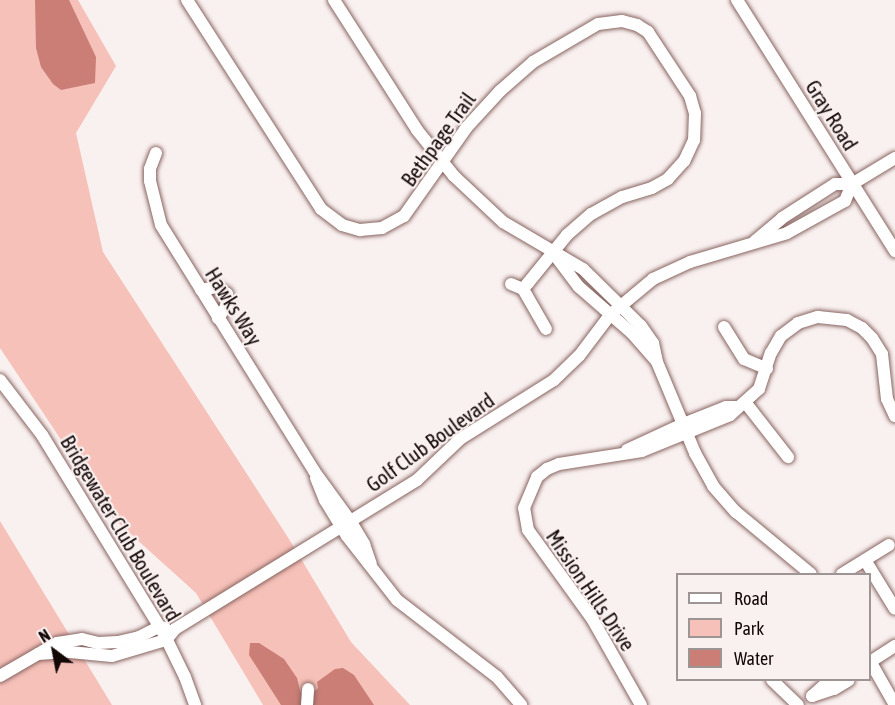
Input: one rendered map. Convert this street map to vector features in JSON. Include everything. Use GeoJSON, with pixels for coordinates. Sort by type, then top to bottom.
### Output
{"type":"FeatureCollection","features":[{"type":"Feature","properties":{"kind":"street","name":"Bethpage Trail"},"geometry":{"type":"LineString","coordinates":[[187,0],[321,208],[335,221],[351,229],[367,230],[397,221],[412,208],[467,127],[518,74],[550,51],[590,28],[606,22],[622,21],[637,25],[648,32],[691,100],[696,131],[690,149],[680,167],[668,179],[603,207],[580,223],[517,287],[546,328]]}},
{"type":"Feature","properties":{"kind":"street"},"geometry":{"type":"LineString","coordinates":[[334,0],[417,130],[477,200],[503,222],[583,269],[648,335],[653,343],[657,362],[706,475],[726,502],[810,573]]}},
{"type":"Feature","properties":{"kind":"street","name":"Gray Road"},"geometry":{"type":"LineString","coordinates":[[736,0],[895,251]]}},
{"type":"Feature","properties":{"kind":"street","name":"Hawks Way"},"geometry":{"type":"LineString","coordinates":[[156,153],[150,169],[156,211],[170,241],[314,471],[325,500],[364,544],[370,564],[389,591],[408,610],[497,677],[521,705]]}},
{"type":"Feature","properties":{"kind":"street"},"geometry":{"type":"LineString","coordinates":[[852,184],[895,158]]}},
{"type":"Feature","properties":{"kind":"street","name":"Golf Club Boulevard"},"geometry":{"type":"LineString","coordinates":[[166,640],[175,629],[417,480],[466,435],[554,380],[579,356],[610,315],[641,287],[666,272],[755,241],[772,239],[787,233],[845,201],[852,184],[835,184],[782,218],[755,241]]}},
{"type":"Feature","properties":{"kind":"street"},"geometry":{"type":"LineString","coordinates":[[552,252],[584,292],[632,333],[657,362]]}},
{"type":"Feature","properties":{"kind":"street"},"geometry":{"type":"LineString","coordinates":[[584,292],[596,280]]}},
{"type":"Feature","properties":{"kind":"street"},"geometry":{"type":"LineString","coordinates":[[201,290],[216,287],[227,294],[226,307],[218,318]]}},
{"type":"Feature","properties":{"kind":"street"},"geometry":{"type":"LineString","coordinates":[[788,457],[741,405],[759,389],[775,345],[792,327],[818,317],[847,320],[868,333],[879,348],[884,361],[888,399],[895,416]]}},
{"type":"Feature","properties":{"kind":"street"},"geometry":{"type":"LineString","coordinates":[[724,327],[744,359],[767,369]]}},
{"type":"Feature","properties":{"kind":"street","name":"Bridgewater Club Boulevard"},"geometry":{"type":"LineString","coordinates":[[0,380],[42,435],[159,627],[185,677],[195,705]]}},
{"type":"Feature","properties":{"kind":"street","name":"Mission Hills Drive"},"geometry":{"type":"LineString","coordinates":[[641,705],[597,627],[530,534],[524,518],[530,489],[537,477],[547,469],[560,464],[622,453],[685,429],[726,408],[741,405]]}},
{"type":"Feature","properties":{"kind":"street"},"geometry":{"type":"LineString","coordinates":[[844,573],[889,545]]}},
{"type":"Feature","properties":{"kind":"street"},"geometry":{"type":"LineString","coordinates":[[865,560],[895,609]]}},
{"type":"Feature","properties":{"kind":"street"},"geometry":{"type":"LineString","coordinates":[[0,676],[38,654],[96,648],[129,640],[159,627],[175,629]]}},
{"type":"Feature","properties":{"kind":"street"},"geometry":{"type":"LineString","coordinates":[[96,648],[112,656],[166,640]]}},
{"type":"Feature","properties":{"kind":"street"},"geometry":{"type":"LineString","coordinates":[[871,660],[895,646]]}},
{"type":"Feature","properties":{"kind":"street"},"geometry":{"type":"LineString","coordinates":[[871,663],[895,705]]}},
{"type":"Feature","properties":{"kind":"street"},"geometry":{"type":"LineString","coordinates":[[773,681],[799,705],[829,681]]}},
{"type":"Feature","properties":{"kind":"street"},"geometry":{"type":"LineString","coordinates":[[812,696],[834,689],[847,681]]}},
{"type":"Feature","properties":{"kind":"street"},"geometry":{"type":"LineString","coordinates":[[307,705],[308,689]]}},
{"type":"Feature","properties":{"kind":"green space"},"geometry":{"type":"Polygon","coordinates":[[[0,0],[78,0],[116,66],[76,133],[103,252],[289,539],[351,642],[410,705],[263,705],[196,593],[113,518],[0,348],[0,0]]]}},
{"type":"Feature","properties":{"kind":"green space"},"geometry":{"type":"Polygon","coordinates":[[[0,521],[112,705],[0,705],[0,521]]]}},
{"type":"Feature","properties":{"kind":"water"},"geometry":{"type":"Polygon","coordinates":[[[35,0],[69,0],[96,57],[95,83],[61,90],[53,84],[41,67],[36,48],[35,0]]]}},
{"type":"Feature","properties":{"kind":"water"},"geometry":{"type":"Polygon","coordinates":[[[250,643],[259,643],[284,659],[297,678],[301,694],[313,693],[318,688],[317,682],[335,669],[343,668],[354,675],[374,705],[281,705],[249,655],[250,643]]]}}]}
